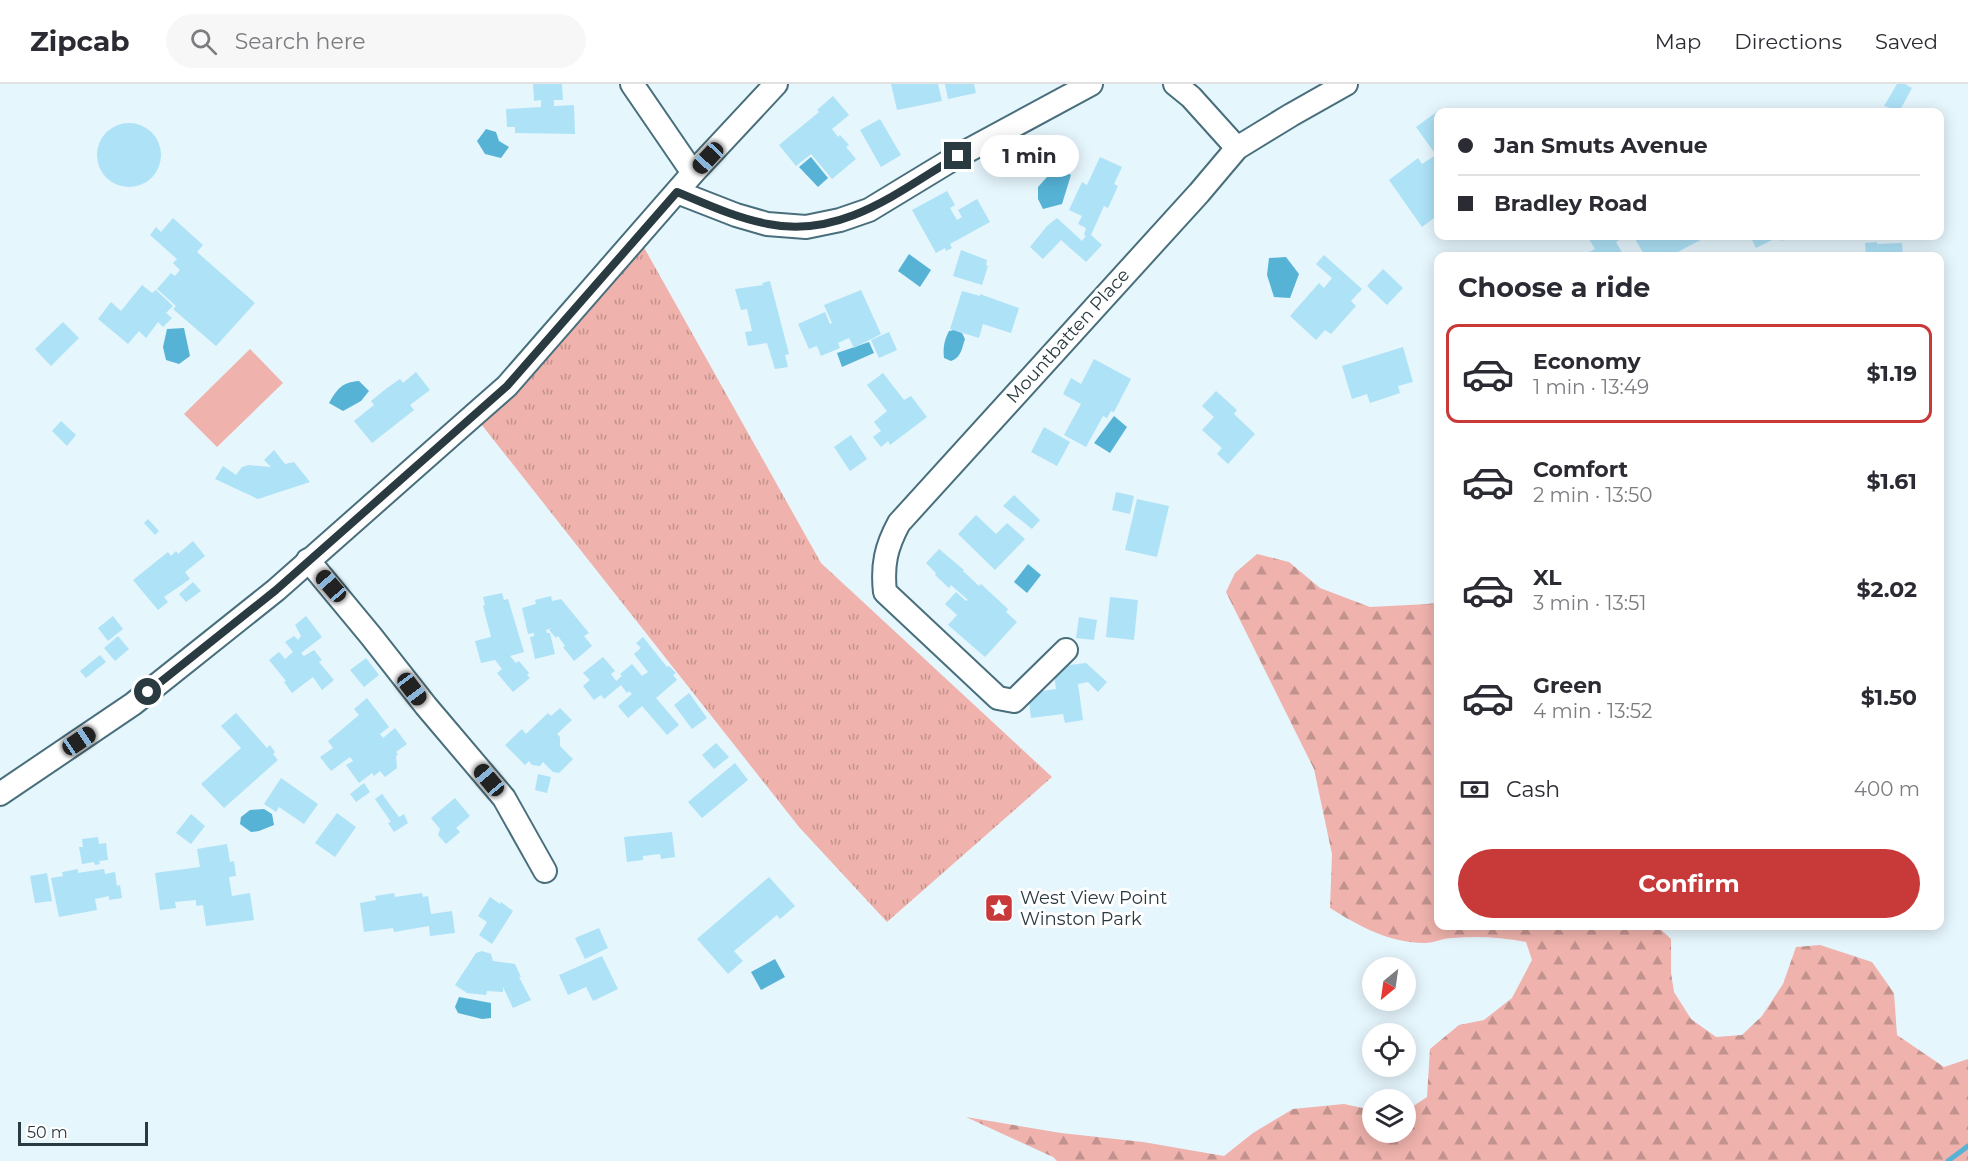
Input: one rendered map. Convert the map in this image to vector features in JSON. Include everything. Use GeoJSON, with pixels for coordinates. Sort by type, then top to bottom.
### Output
{"type":"FeatureCollection","features":[{"type":"Feature","properties":{"kind":"street"},"geometry":{"type":"LineString","coordinates":[[632,84],[693,173]]}},
{"type":"Feature","properties":{"kind":"street"},"geometry":{"type":"LineString","coordinates":[[0,794],[133,704],[276,590],[507,386],[693,173],[776,84]]}},
{"type":"Feature","properties":{"kind":"street"},"geometry":{"type":"LineString","coordinates":[[677,192],[736,215],[767,224],[806,227],[840,220],[869,210],[958,156],[1091,84]]}},
{"type":"Feature","properties":{"kind":"street"},"geometry":{"type":"LineString","coordinates":[[1175,84],[1191,97],[1237,148]]}},
{"type":"Feature","properties":{"kind":"street","name":"Mountbatten Place"},"geometry":{"type":"LineString","coordinates":[[1066,650],[1014,701],[998,698],[885,592],[885,556],[898,523],[1199,193],[1237,148],[1346,84]]}},
{"type":"Feature","properties":{"kind":"street"},"geometry":{"type":"LineString","coordinates":[[308,560],[504,798],[545,871]]}},
{"type":"Feature","properties":{"kind":"green space"},"geometry":{"type":"Polygon","coordinates":[[[637,235],[821,563],[1052,777],[887,922],[799,827],[474,415],[637,235]]]}},
{"type":"Feature","properties":{"kind":"green space"},"geometry":{"type":"Polygon","coordinates":[[[250,349],[283,383],[217,447],[184,414],[250,349]]]}},
{"type":"Feature","properties":{"kind":"green space"},"geometry":{"type":"Polygon","coordinates":[[[1257,554],[1289,562],[1320,588],[1370,607],[1434,603],[1434,930],[1661,930],[1671,939],[1671,973],[1674,992],[1691,1019],[1716,1037],[1742,1035],[1762,1016],[1783,984],[1796,947],[1820,945],[1872,962],[1894,993],[1897,1035],[1944,1067],[1968,1059],[1968,1161],[1057,1161],[1053,1157],[966,1117],[1224,1156],[1253,1133],[1293,1109],[1344,1104],[1362,1108],[1362,1143],[1416,1143],[1416,1104],[1427,1097],[1430,1049],[1459,1025],[1484,1020],[1512,998],[1532,960],[1526,942],[1480,937],[1449,938],[1425,943],[1399,940],[1363,927],[1330,908],[1332,854],[1314,769],[1226,592],[1235,573],[1257,554]]]}},
{"type":"Feature","properties":{"kind":"water"},"geometry":{"type":"Polygon","coordinates":[[[486,129],[496,132],[499,141],[509,147],[501,158],[485,154],[477,141],[486,129]]]}},
{"type":"Feature","properties":{"kind":"water"},"geometry":{"type":"Polygon","coordinates":[[[811,157],[828,178],[818,187],[799,167],[811,157]]]}},
{"type":"Feature","properties":{"kind":"water"},"geometry":{"type":"Polygon","coordinates":[[[1055,168],[1071,175],[1062,204],[1043,209],[1038,199],[1038,187],[1055,168]]]}},
{"type":"Feature","properties":{"kind":"water"},"geometry":{"type":"Polygon","coordinates":[[[909,254],[931,270],[920,287],[898,271],[909,254]]]}},
{"type":"Feature","properties":{"kind":"water"},"geometry":{"type":"Polygon","coordinates":[[[1286,257],[1299,274],[1290,298],[1274,297],[1267,275],[1269,258],[1286,257]]]}},
{"type":"Feature","properties":{"kind":"water"},"geometry":{"type":"Polygon","coordinates":[[[184,328],[190,356],[179,364],[166,360],[163,347],[167,329],[184,328]]]}},
{"type":"Feature","properties":{"kind":"water"},"geometry":{"type":"Polygon","coordinates":[[[949,331],[962,333],[965,339],[959,355],[951,361],[944,358],[944,347],[949,331]]]}},
{"type":"Feature","properties":{"kind":"water"},"geometry":{"type":"Polygon","coordinates":[[[869,342],[874,353],[842,367],[837,353],[869,342]]]}},
{"type":"Feature","properties":{"kind":"water"},"geometry":{"type":"Polygon","coordinates":[[[359,381],[369,391],[361,401],[343,411],[329,403],[341,387],[359,381]]]}},
{"type":"Feature","properties":{"kind":"water"},"geometry":{"type":"Polygon","coordinates":[[[1114,416],[1127,427],[1110,453],[1094,443],[1114,416]]]}},
{"type":"Feature","properties":{"kind":"water"},"geometry":{"type":"Polygon","coordinates":[[[1028,564],[1041,575],[1027,593],[1014,582],[1028,564]]]}},
{"type":"Feature","properties":{"kind":"water"},"geometry":{"type":"Polygon","coordinates":[[[264,809],[272,814],[274,825],[251,832],[240,824],[241,817],[250,810],[264,809]]]}},
{"type":"Feature","properties":{"kind":"water"},"geometry":{"type":"Polygon","coordinates":[[[775,959],[785,977],[761,990],[751,972],[775,959]]]}},
{"type":"Feature","properties":{"kind":"water"},"geometry":{"type":"Polygon","coordinates":[[[459,997],[491,1003],[491,1018],[482,1019],[458,1013],[455,1007],[459,997]]]}},
{"type":"Feature","properties":{"kind":"building"},"geometry":{"type":"Polygon","coordinates":[[[533,84],[562,84],[563,100],[554,100],[554,106],[574,105],[575,134],[515,133],[515,127],[507,127],[506,109],[541,107],[541,100],[534,101],[533,84]]]}},
{"type":"Feature","properties":{"kind":"building"},"geometry":{"type":"Polygon","coordinates":[[[891,84],[938,84],[942,101],[897,110],[891,84]]]}},
{"type":"Feature","properties":{"kind":"building"},"geometry":{"type":"Polygon","coordinates":[[[945,84],[974,84],[976,93],[948,99],[945,84]]]}},
{"type":"Feature","properties":{"kind":"building"},"geometry":{"type":"Polygon","coordinates":[[[1897,84],[1905,84],[1912,88],[1901,108],[1884,106],[1897,84]]]}},
{"type":"Feature","properties":{"kind":"building"},"geometry":{"type":"Polygon","coordinates":[[[833,96],[849,115],[832,129],[849,145],[846,147],[856,159],[832,179],[811,154],[796,166],[779,145],[819,112],[817,110],[833,96]]]}},
{"type":"Feature","properties":{"kind":"building"},"geometry":{"type":"Polygon","coordinates":[[[1434,114],[1434,152],[1416,127],[1434,114]]]}},
{"type":"Feature","properties":{"kind":"building"},"geometry":{"type":"Polygon","coordinates":[[[880,119],[901,155],[881,167],[860,130],[880,119]]]}},
{"type":"Feature","properties":{"kind":"building"},"geometry":{"type":"Polygon","coordinates":[[[129,123],[147,129],[155,137],[161,155],[155,173],[147,181],[129,187],[111,181],[103,173],[97,155],[103,137],[111,129],[129,123]]]}},
{"type":"Feature","properties":{"kind":"building"},"geometry":{"type":"Polygon","coordinates":[[[1434,156],[1434,218],[1422,227],[1389,180],[1418,158],[1422,164],[1434,156]]]}},
{"type":"Feature","properties":{"kind":"building"},"geometry":{"type":"Polygon","coordinates":[[[1100,157],[1122,167],[1114,184],[1118,186],[1108,208],[1104,206],[1091,235],[1102,245],[1086,262],[1061,240],[1043,259],[1030,247],[1047,226],[1057,218],[1082,241],[1086,236],[1084,235],[1086,228],[1078,224],[1082,216],[1069,210],[1082,182],[1087,185],[1100,157]]]}},
{"type":"Feature","properties":{"kind":"building"},"geometry":{"type":"Polygon","coordinates":[[[947,191],[955,205],[950,208],[957,220],[962,217],[958,210],[977,199],[990,222],[950,244],[952,248],[946,251],[945,248],[936,253],[912,210],[947,191]]]}},
{"type":"Feature","properties":{"kind":"building"},"geometry":{"type":"Polygon","coordinates":[[[173,218],[203,245],[197,252],[255,303],[216,346],[173,309],[176,306],[157,289],[171,273],[175,276],[180,270],[173,263],[177,259],[150,235],[156,227],[161,232],[173,218]]]}},
{"type":"Feature","properties":{"kind":"building"},"geometry":{"type":"Polygon","coordinates":[[[1589,240],[1620,240],[1616,242],[1622,252],[1589,252],[1595,249],[1589,240]]]}},
{"type":"Feature","properties":{"kind":"building"},"geometry":{"type":"Polygon","coordinates":[[[1636,240],[1700,240],[1678,252],[1643,252],[1636,240]]]}},
{"type":"Feature","properties":{"kind":"building"},"geometry":{"type":"Polygon","coordinates":[[[1752,240],[1772,240],[1756,248],[1752,240]]]}},
{"type":"Feature","properties":{"kind":"building"},"geometry":{"type":"Polygon","coordinates":[[[1865,243],[1902,243],[1903,252],[1866,252],[1865,243]]]}},
{"type":"Feature","properties":{"kind":"building"},"geometry":{"type":"Polygon","coordinates":[[[961,250],[987,260],[986,265],[988,266],[982,285],[953,276],[961,250]]]}},
{"type":"Feature","properties":{"kind":"building"},"geometry":{"type":"Polygon","coordinates":[[[1324,255],[1362,289],[1351,301],[1356,306],[1331,334],[1325,330],[1316,340],[1290,316],[1319,283],[1324,288],[1332,278],[1316,264],[1324,255]]]}},
{"type":"Feature","properties":{"kind":"building"},"geometry":{"type":"Polygon","coordinates":[[[1383,269],[1403,288],[1387,305],[1367,286],[1383,269]]]}},
{"type":"Feature","properties":{"kind":"building"},"geometry":{"type":"Polygon","coordinates":[[[770,281],[789,354],[785,355],[788,367],[775,369],[767,343],[748,346],[745,332],[752,331],[747,309],[741,310],[735,289],[763,285],[762,283],[770,281]]]}},
{"type":"Feature","properties":{"kind":"building"},"geometry":{"type":"Polygon","coordinates":[[[142,285],[152,293],[156,290],[173,306],[166,313],[172,318],[163,327],[158,322],[146,338],[139,331],[128,344],[98,319],[111,302],[121,311],[142,285]]]}},
{"type":"Feature","properties":{"kind":"building"},"geometry":{"type":"Polygon","coordinates":[[[861,290],[881,334],[854,348],[849,338],[838,343],[840,348],[821,356],[817,346],[809,349],[798,324],[825,312],[830,324],[832,323],[824,305],[861,290]]]}},
{"type":"Feature","properties":{"kind":"building"},"geometry":{"type":"Polygon","coordinates":[[[962,291],[980,296],[980,294],[1019,308],[1011,333],[983,324],[979,338],[950,329],[962,291]]]}},
{"type":"Feature","properties":{"kind":"building"},"geometry":{"type":"Polygon","coordinates":[[[63,322],[79,338],[51,366],[35,349],[63,322]]]}},
{"type":"Feature","properties":{"kind":"building"},"geometry":{"type":"Polygon","coordinates":[[[889,332],[897,350],[879,358],[871,340],[889,332]]]}},
{"type":"Feature","properties":{"kind":"building"},"geometry":{"type":"Polygon","coordinates":[[[1403,347],[1413,382],[1398,386],[1400,393],[1370,403],[1367,394],[1352,399],[1342,366],[1403,347]]]}},
{"type":"Feature","properties":{"kind":"building"},"geometry":{"type":"Polygon","coordinates":[[[1094,359],[1131,379],[1114,412],[1111,411],[1107,418],[1103,416],[1086,447],[1064,435],[1081,404],[1063,394],[1071,378],[1081,384],[1094,359]]]}},
{"type":"Feature","properties":{"kind":"building"},"geometry":{"type":"Polygon","coordinates":[[[416,372],[430,390],[410,405],[414,410],[372,443],[354,421],[374,405],[371,401],[387,388],[400,379],[403,383],[416,372]]]}},
{"type":"Feature","properties":{"kind":"building"},"geometry":{"type":"Polygon","coordinates":[[[883,373],[904,400],[911,396],[927,417],[890,445],[888,441],[881,447],[873,437],[881,431],[874,422],[887,411],[867,385],[883,373]]]}},
{"type":"Feature","properties":{"kind":"building"},"geometry":{"type":"Polygon","coordinates":[[[1216,391],[1237,410],[1234,414],[1255,434],[1228,464],[1217,454],[1222,448],[1202,430],[1214,417],[1202,406],[1216,391]]]}},
{"type":"Feature","properties":{"kind":"building"},"geometry":{"type":"Polygon","coordinates":[[[61,421],[76,435],[67,446],[52,431],[61,421]]]}},
{"type":"Feature","properties":{"kind":"building"},"geometry":{"type":"Polygon","coordinates":[[[1044,427],[1070,442],[1057,466],[1031,452],[1044,427]]]}},
{"type":"Feature","properties":{"kind":"building"},"geometry":{"type":"Polygon","coordinates":[[[851,435],[867,459],[850,471],[834,447],[851,435]]]}},
{"type":"Feature","properties":{"kind":"building"},"geometry":{"type":"Polygon","coordinates":[[[274,450],[285,464],[294,462],[310,482],[258,499],[215,479],[223,466],[236,475],[242,467],[249,465],[271,467],[264,460],[274,450]]]}},
{"type":"Feature","properties":{"kind":"building"},"geometry":{"type":"Polygon","coordinates":[[[1116,492],[1134,496],[1130,514],[1112,510],[1116,492]]]}},
{"type":"Feature","properties":{"kind":"building"},"geometry":{"type":"Polygon","coordinates":[[[1014,495],[1040,520],[1032,529],[1003,506],[1014,495]]]}},
{"type":"Feature","properties":{"kind":"building"},"geometry":{"type":"Polygon","coordinates":[[[1137,499],[1169,506],[1157,557],[1125,550],[1137,499]]]}},
{"type":"Feature","properties":{"kind":"building"},"geometry":{"type":"Polygon","coordinates":[[[976,515],[996,534],[1007,523],[1025,539],[995,570],[958,534],[976,515]]]}},
{"type":"Feature","properties":{"kind":"building"},"geometry":{"type":"Polygon","coordinates":[[[148,519],[159,531],[155,535],[144,523],[148,519]]]}},
{"type":"Feature","properties":{"kind":"building"},"geometry":{"type":"Polygon","coordinates":[[[193,541],[205,556],[185,572],[190,579],[164,597],[168,602],[158,610],[133,580],[168,552],[171,556],[176,551],[178,554],[193,541]]]}},
{"type":"Feature","properties":{"kind":"building"},"geometry":{"type":"Polygon","coordinates":[[[939,549],[1008,609],[1006,612],[1017,622],[985,657],[948,625],[957,615],[945,604],[956,592],[966,601],[968,600],[951,585],[949,588],[926,563],[939,549]]]}},
{"type":"Feature","properties":{"kind":"building"},"geometry":{"type":"Polygon","coordinates":[[[193,582],[201,591],[186,602],[179,594],[193,582]]]}},
{"type":"Feature","properties":{"kind":"building"},"geometry":{"type":"Polygon","coordinates":[[[502,593],[504,600],[508,599],[524,652],[510,656],[516,663],[519,661],[529,673],[527,675],[530,678],[513,692],[497,673],[502,669],[495,660],[481,663],[475,641],[491,637],[483,597],[502,593]]]}},
{"type":"Feature","properties":{"kind":"building"},"geometry":{"type":"Polygon","coordinates":[[[551,596],[552,601],[561,599],[589,633],[584,636],[592,646],[574,661],[558,636],[556,638],[549,630],[552,628],[546,630],[550,633],[555,654],[535,659],[530,637],[534,636],[534,633],[528,634],[522,608],[536,604],[535,600],[551,596]]]}},
{"type":"Feature","properties":{"kind":"building"},"geometry":{"type":"Polygon","coordinates":[[[1110,597],[1138,600],[1134,640],[1106,637],[1110,597]]]}},
{"type":"Feature","properties":{"kind":"building"},"geometry":{"type":"Polygon","coordinates":[[[113,616],[123,629],[108,641],[98,628],[113,616]]]}},
{"type":"Feature","properties":{"kind":"building"},"geometry":{"type":"Polygon","coordinates":[[[306,616],[322,637],[301,653],[304,656],[314,650],[322,660],[319,662],[334,680],[322,690],[313,677],[292,693],[284,682],[286,681],[269,660],[279,652],[285,659],[293,652],[285,642],[294,636],[298,640],[301,636],[295,625],[306,616]]]}},
{"type":"Feature","properties":{"kind":"building"},"geometry":{"type":"Polygon","coordinates":[[[1079,617],[1097,620],[1094,640],[1076,638],[1079,617]]]}},
{"type":"Feature","properties":{"kind":"building"},"geometry":{"type":"Polygon","coordinates":[[[118,636],[129,649],[115,661],[104,648],[118,636]]]}},
{"type":"Feature","properties":{"kind":"building"},"geometry":{"type":"Polygon","coordinates":[[[643,637],[667,667],[669,666],[676,673],[673,675],[677,680],[656,698],[679,725],[667,735],[642,706],[628,718],[618,706],[632,694],[629,691],[627,693],[621,685],[604,699],[601,695],[594,700],[583,686],[590,680],[583,673],[603,657],[615,671],[611,674],[616,681],[622,676],[620,674],[632,664],[642,676],[648,672],[634,654],[641,648],[636,643],[643,637]]]}},
{"type":"Feature","properties":{"kind":"building"},"geometry":{"type":"Polygon","coordinates":[[[100,655],[106,662],[86,678],[80,671],[100,655]]]}},
{"type":"Feature","properties":{"kind":"building"},"geometry":{"type":"Polygon","coordinates":[[[366,658],[379,675],[364,687],[350,670],[366,658]]]}},
{"type":"Feature","properties":{"kind":"building"},"geometry":{"type":"Polygon","coordinates":[[[1086,663],[1107,682],[1098,692],[1088,682],[1078,684],[1083,720],[1065,723],[1063,714],[1031,718],[1028,693],[1056,689],[1053,667],[1086,663]]]}},
{"type":"Feature","properties":{"kind":"building"},"geometry":{"type":"Polygon","coordinates":[[[689,693],[707,718],[692,729],[674,705],[689,693]]]}},
{"type":"Feature","properties":{"kind":"building"},"geometry":{"type":"Polygon","coordinates":[[[367,698],[389,727],[380,734],[383,738],[395,728],[407,744],[396,752],[398,754],[396,756],[397,768],[385,777],[380,771],[374,776],[372,773],[359,783],[346,765],[353,761],[350,757],[331,771],[320,757],[333,748],[328,741],[359,715],[354,709],[367,698]]]}},
{"type":"Feature","properties":{"kind":"building"},"geometry":{"type":"Polygon","coordinates":[[[560,708],[572,720],[557,734],[560,737],[560,746],[573,759],[559,773],[553,772],[543,762],[540,766],[532,765],[529,761],[525,765],[505,745],[522,729],[526,734],[548,713],[551,716],[560,708]]]}},
{"type":"Feature","properties":{"kind":"building"},"geometry":{"type":"Polygon","coordinates":[[[236,713],[267,748],[270,745],[278,760],[224,808],[201,784],[241,748],[221,726],[236,713]]]}},
{"type":"Feature","properties":{"kind":"building"},"geometry":{"type":"Polygon","coordinates":[[[716,743],[729,757],[714,769],[702,755],[716,743]]]}},
{"type":"Feature","properties":{"kind":"building"},"geometry":{"type":"Polygon","coordinates":[[[735,763],[748,780],[702,818],[688,802],[735,763]]]}},
{"type":"Feature","properties":{"kind":"building"},"geometry":{"type":"Polygon","coordinates":[[[538,774],[551,777],[547,793],[535,790],[538,774]]]}},
{"type":"Feature","properties":{"kind":"building"},"geometry":{"type":"Polygon","coordinates":[[[281,778],[318,804],[304,824],[279,807],[276,812],[264,804],[281,778]]]}},
{"type":"Feature","properties":{"kind":"building"},"geometry":{"type":"Polygon","coordinates":[[[364,783],[370,792],[356,802],[350,794],[364,783]]]}},
{"type":"Feature","properties":{"kind":"building"},"geometry":{"type":"Polygon","coordinates":[[[382,794],[399,817],[404,814],[408,823],[394,832],[388,823],[391,822],[375,799],[382,794]]]}},
{"type":"Feature","properties":{"kind":"building"},"geometry":{"type":"Polygon","coordinates":[[[455,798],[470,816],[456,828],[460,832],[446,844],[438,835],[440,829],[431,818],[455,798]]]}},
{"type":"Feature","properties":{"kind":"building"},"geometry":{"type":"Polygon","coordinates":[[[337,813],[356,827],[335,857],[315,843],[337,813]]]}},
{"type":"Feature","properties":{"kind":"building"},"geometry":{"type":"Polygon","coordinates":[[[191,814],[205,826],[191,844],[176,833],[191,814]]]}},
{"type":"Feature","properties":{"kind":"building"},"geometry":{"type":"Polygon","coordinates":[[[672,832],[675,857],[661,859],[660,854],[643,856],[643,860],[627,862],[624,837],[672,832]]]}},
{"type":"Feature","properties":{"kind":"building"},"geometry":{"type":"Polygon","coordinates":[[[98,837],[99,844],[106,843],[108,860],[99,861],[100,864],[95,865],[94,862],[82,864],[79,847],[83,847],[82,839],[98,837]]]}},
{"type":"Feature","properties":{"kind":"building"},"geometry":{"type":"Polygon","coordinates":[[[227,844],[230,862],[234,861],[236,876],[229,877],[232,896],[250,893],[254,920],[206,926],[203,905],[196,906],[196,900],[175,902],[176,908],[160,910],[155,873],[200,867],[197,849],[227,844]]]}},
{"type":"Feature","properties":{"kind":"building"},"geometry":{"type":"Polygon","coordinates":[[[78,869],[78,873],[104,869],[105,874],[115,872],[122,898],[109,900],[109,896],[95,899],[97,910],[59,917],[51,878],[63,876],[62,872],[78,869]]]}},
{"type":"Feature","properties":{"kind":"building"},"geometry":{"type":"Polygon","coordinates":[[[47,873],[52,901],[35,903],[30,876],[47,873]]]}},
{"type":"Feature","properties":{"kind":"building"},"geometry":{"type":"Polygon","coordinates":[[[769,877],[795,906],[780,919],[777,915],[734,951],[743,961],[728,974],[697,939],[769,877]]]}},
{"type":"Feature","properties":{"kind":"building"},"geometry":{"type":"Polygon","coordinates":[[[394,893],[395,897],[422,893],[423,897],[428,896],[431,914],[452,911],[455,933],[430,936],[429,926],[394,932],[393,928],[364,932],[360,903],[376,900],[375,896],[394,893]]]}},
{"type":"Feature","properties":{"kind":"building"},"geometry":{"type":"Polygon","coordinates":[[[490,897],[513,911],[492,944],[479,935],[487,922],[478,916],[490,897]]]}},
{"type":"Feature","properties":{"kind":"building"},"geometry":{"type":"Polygon","coordinates":[[[599,928],[608,948],[585,959],[575,938],[599,928]]]}},
{"type":"Feature","properties":{"kind":"building"},"geometry":{"type":"Polygon","coordinates":[[[482,951],[491,954],[493,961],[515,964],[531,1000],[513,1008],[503,987],[503,992],[487,991],[486,995],[467,993],[455,985],[476,953],[482,951]]]}},
{"type":"Feature","properties":{"kind":"building"},"geometry":{"type":"Polygon","coordinates":[[[602,956],[618,989],[593,1001],[586,987],[568,995],[559,975],[602,956]]]}},
{"type":"Feature","properties":{"kind":"waterway"},"geometry":{"type":"LineString","coordinates":[[1948,1161],[1968,1146]]}},
{"type":"Feature","properties":{"kind":"place","name":"West View Point Winston Park"},"geometry":{"type":"Point","coordinates":[999,908]}},
{"type":"Feature","properties":{"kind":"route"},"geometry":{"type":"LineString","coordinates":[[148,692],[276,590],[507,386],[677,192],[736,215],[767,224],[806,227],[840,220],[869,210],[958,156]]}}]}
